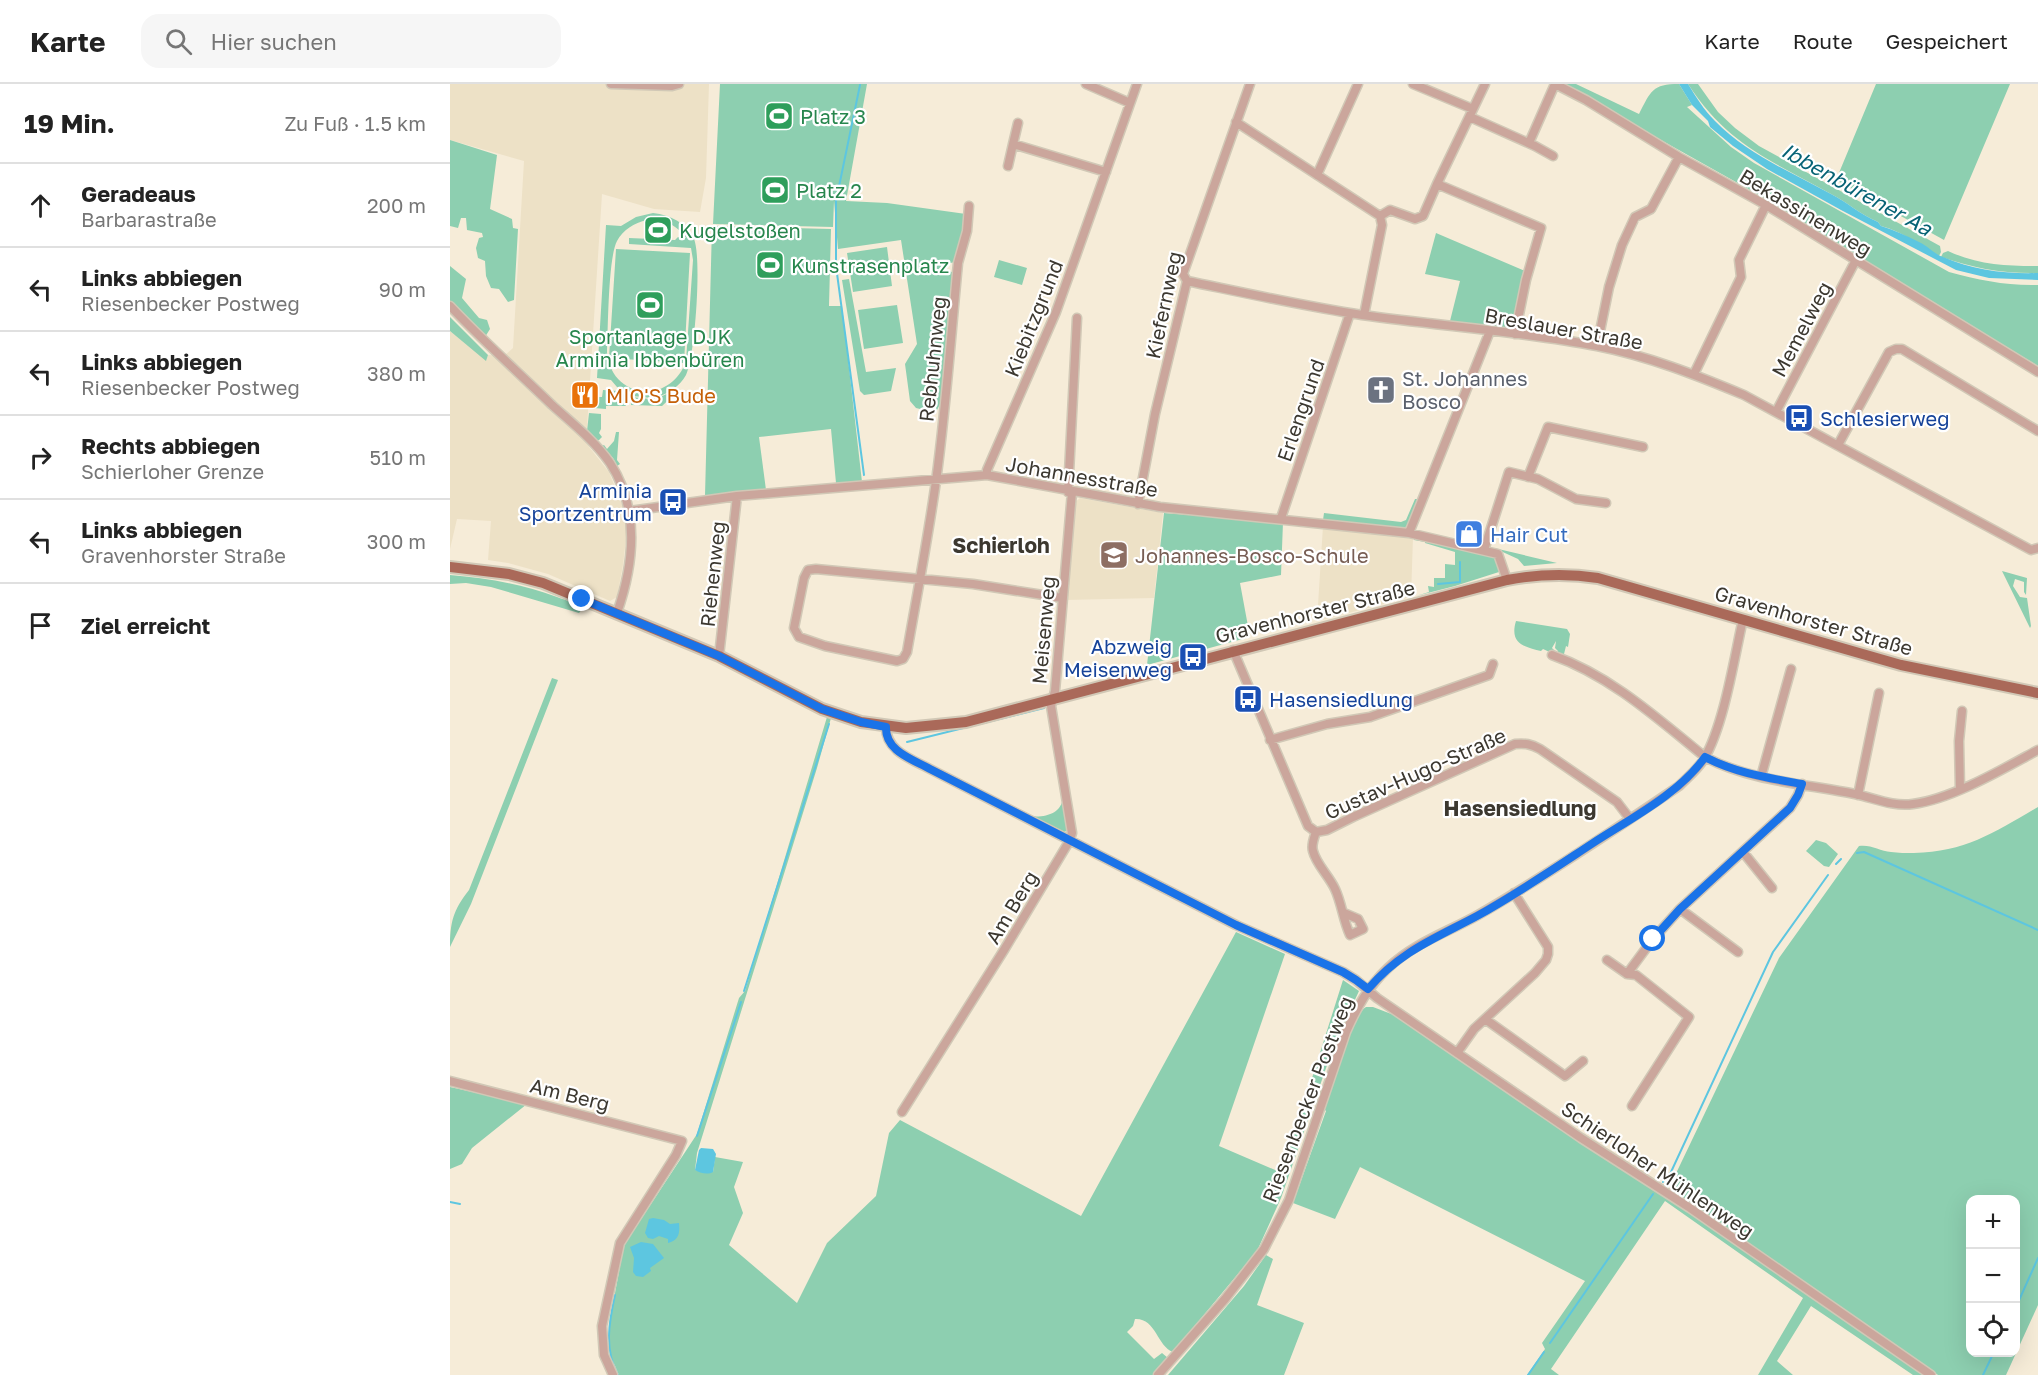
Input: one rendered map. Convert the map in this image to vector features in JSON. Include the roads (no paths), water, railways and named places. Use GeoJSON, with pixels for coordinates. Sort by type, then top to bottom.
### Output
{"type":"FeatureCollection","features":[{"type":"Feature","properties":{"kind":"main road","name":"Gravenhorster Straße"},"geometry":{"type":"LineString","coordinates":[[450,567],[509,574],[543,583],[719,656],[822,709],[861,722],[886,727],[919,728],[948,725],[1507,580],[1546,574],[1574,574],[1598,578],[1901,665],[2038,693]]}},
{"type":"Feature","properties":{"kind":"street"},"geometry":{"type":"LineString","coordinates":[[611,84],[672,86],[680,84]]}},
{"type":"Feature","properties":{"kind":"street"},"geometry":{"type":"LineString","coordinates":[[1086,84],[1130,103]]}},
{"type":"Feature","properties":{"kind":"street","name":"Kiebitzgrund"},"geometry":{"type":"LineString","coordinates":[[987,475],[987,470],[1056,312],[1137,84]]}},
{"type":"Feature","properties":{"kind":"street","name":"Kiefernweg"},"geometry":{"type":"LineString","coordinates":[[1138,504],[1155,414],[1187,281],[1183,274],[1250,84]]}},
{"type":"Feature","properties":{"kind":"street"},"geometry":{"type":"LineString","coordinates":[[1317,175],[1358,84]]}},
{"type":"Feature","properties":{"kind":"street"},"geometry":{"type":"LineString","coordinates":[[1413,84],[1552,156]]}},
{"type":"Feature","properties":{"kind":"street"},"geometry":{"type":"LineString","coordinates":[[1380,216],[1390,210],[1415,219],[1423,216],[1485,84]]}},
{"type":"Feature","properties":{"kind":"street"},"geometry":{"type":"LineString","coordinates":[[1529,143],[1555,84]]}},
{"type":"Feature","properties":{"kind":"street","name":"Bekassinenweg"},"geometry":{"type":"LineString","coordinates":[[1555,84],[1586,100],[1679,158],[1766,206],[2038,372]]}},
{"type":"Feature","properties":{"kind":"street"},"geometry":{"type":"LineString","coordinates":[[1008,166],[1018,123]]}},
{"type":"Feature","properties":{"kind":"street"},"geometry":{"type":"LineString","coordinates":[[1236,123],[1380,216],[1382,225],[1364,315]]}},
{"type":"Feature","properties":{"kind":"street"},"geometry":{"type":"LineString","coordinates":[[1013,144],[1106,172]]}},
{"type":"Feature","properties":{"kind":"street"},"geometry":{"type":"LineString","coordinates":[[1597,346],[1609,287],[1622,245],[1635,217],[1651,209],[1679,158]]}},
{"type":"Feature","properties":{"kind":"street"},"geometry":{"type":"LineString","coordinates":[[1437,184],[1541,228],[1526,280],[1515,334]]}},
{"type":"Feature","properties":{"kind":"street","name":"Rebhuhnweg"},"geometry":{"type":"LineString","coordinates":[[920,580],[808,570],[794,628],[795,634],[825,646],[897,661],[903,659],[907,654],[920,580],[936,480],[958,263],[967,231],[969,206]]}},
{"type":"Feature","properties":{"kind":"street"},"geometry":{"type":"LineString","coordinates":[[1694,374],[1741,276],[1739,260],[1766,206]]}},
{"type":"Feature","properties":{"kind":"street","name":"Memelweg"},"geometry":{"type":"LineString","coordinates":[[1776,412],[1856,260]]}},
{"type":"Feature","properties":{"kind":"street","name":"Breslauer Straße"},"geometry":{"type":"LineString","coordinates":[[1187,281],[1350,313],[1597,346],[1646,358],[1694,374],[1744,395],[2031,550],[2038,548]]}},
{"type":"Feature","properties":{"kind":"street"},"geometry":{"type":"LineString","coordinates":[[450,306],[610,463],[630,511],[632,531],[630,561],[617,613]]}},
{"type":"Feature","properties":{"kind":"street","name":"Erlengrund"},"geometry":{"type":"LineString","coordinates":[[1281,518],[1350,313]]}},
{"type":"Feature","properties":{"kind":"street","name":"Meisenweg"},"geometry":{"type":"LineString","coordinates":[[1053,699],[1070,492],[1077,318]]}},
{"type":"Feature","properties":{"kind":"street"},"geometry":{"type":"LineString","coordinates":[[1409,533],[1490,331]]}},
{"type":"Feature","properties":{"kind":"street"},"geometry":{"type":"LineString","coordinates":[[1838,445],[1889,352],[1896,349],[1902,350],[2038,431]]}},
{"type":"Feature","properties":{"kind":"street"},"geometry":{"type":"LineString","coordinates":[[1528,477],[1548,427],[1643,447]]}},
{"type":"Feature","properties":{"kind":"street"},"geometry":{"type":"LineString","coordinates":[[1507,580],[1500,556],[1484,550],[1509,472],[1538,479],[1576,499],[1606,503]]}},
{"type":"Feature","properties":{"kind":"street","name":"Johannesstraße"},"geometry":{"type":"LineString","coordinates":[[630,511],[737,496],[987,475],[1138,504],[1409,533],[1484,550]]}},
{"type":"Feature","properties":{"kind":"street","name":"Riehenweg"},"geometry":{"type":"LineString","coordinates":[[719,656],[737,496]]}},
{"type":"Feature","properties":{"kind":"street"},"geometry":{"type":"LineString","coordinates":[[920,580],[973,584],[1062,598]]}},
{"type":"Feature","properties":{"kind":"street","name":"Riesenbecker Postweg"},"geometry":{"type":"LineString","coordinates":[[1158,1375],[1226,1299],[1264,1249],[1289,1200],[1346,1032],[1368,989],[1390,966],[1412,950],[1514,893],[1679,786],[1705,757],[1720,718],[1743,619]]}},
{"type":"Feature","properties":{"kind":"street","name":"Gustav-Hugo-Straße"},"geometry":{"type":"LineString","coordinates":[[1233,650],[1308,826],[1316,832],[1326,830],[1515,744],[1532,744],[1540,749],[1617,802],[1630,819]]}},
{"type":"Feature","properties":{"kind":"street"},"geometry":{"type":"LineString","coordinates":[[1552,655],[1588,670],[1612,684],[1705,757],[1715,762],[1761,777],[1858,795],[1895,805],[1926,802],[1960,789],[2038,750]]}},
{"type":"Feature","properties":{"kind":"street"},"geometry":{"type":"LineString","coordinates":[[1270,740],[1326,724],[1370,717],[1489,675],[1493,664]]}},
{"type":"Feature","properties":{"kind":"street"},"geometry":{"type":"LineString","coordinates":[[1761,777],[1791,669]]}},
{"type":"Feature","properties":{"kind":"street"},"geometry":{"type":"LineString","coordinates":[[1858,795],[1879,693]]}},
{"type":"Feature","properties":{"kind":"street"},"geometry":{"type":"LineString","coordinates":[[1053,699],[1051,706],[1072,833],[1070,840]]}},
{"type":"Feature","properties":{"kind":"street"},"geometry":{"type":"LineString","coordinates":[[1960,789],[1959,741],[1962,711]]}},
{"type":"Feature","properties":{"kind":"street","name":"Schierloher Mühlenweg"},"geometry":{"type":"LineString","coordinates":[[886,727],[886,735],[893,748],[1236,925],[1343,972],[1356,980],[1457,1053],[1699,1215],[1931,1375]]}},
{"type":"Feature","properties":{"kind":"street"},"geometry":{"type":"LineString","coordinates":[[1627,974],[1653,939],[1680,909],[1790,808],[1802,784]]}},
{"type":"Feature","properties":{"kind":"street"},"geometry":{"type":"LineString","coordinates":[[1316,832],[1312,845],[1313,853],[1331,881],[1344,913]]}},
{"type":"Feature","properties":{"kind":"street","name":"Am Berg"},"geometry":{"type":"LineString","coordinates":[[902,1112],[1070,840]]}},
{"type":"Feature","properties":{"kind":"street"},"geometry":{"type":"LineString","coordinates":[[1743,852],[1772,888]]}},
{"type":"Feature","properties":{"kind":"street"},"geometry":{"type":"LineString","coordinates":[[1457,1053],[1474,1029],[1546,960],[1548,947],[1514,893]]}},
{"type":"Feature","properties":{"kind":"street"},"geometry":{"type":"LineString","coordinates":[[1680,909],[1738,952]]}},
{"type":"Feature","properties":{"kind":"street"},"geometry":{"type":"LineString","coordinates":[[1607,960],[1627,974],[1636,975],[1689,1017],[1632,1106]]}},
{"type":"Feature","properties":{"kind":"street"},"geometry":{"type":"LineString","coordinates":[[1485,1019],[1565,1076],[1583,1061]]}},
{"type":"Feature","properties":{"kind":"street","name":"Am Berg"},"geometry":{"type":"LineString","coordinates":[[450,1081],[682,1141],[676,1155],[620,1243],[602,1326],[604,1355],[613,1375]]}},
{"type":"Feature","properties":{"kind":"water"},"geometry":{"type":"Polygon","coordinates":[[[1679,84],[1688,84],[1711,117],[1755,153],[1837,197],[1881,226],[1896,231],[1940,256],[1954,261],[1989,270],[2038,273],[2038,280],[1989,278],[1956,270],[1841,210],[1767,169],[1733,146],[1710,127],[1708,121],[1692,105],[1679,84]]]}},
{"type":"Feature","properties":{"kind":"water"},"geometry":{"type":"Polygon","coordinates":[[[701,1148],[713,1149],[716,1154],[713,1172],[704,1173],[695,1170],[701,1148]]]}},
{"type":"Feature","properties":{"kind":"water"},"geometry":{"type":"Polygon","coordinates":[[[653,1218],[670,1224],[679,1223],[677,1238],[668,1243],[668,1239],[659,1236],[653,1239],[648,1238],[645,1233],[649,1219],[653,1218]]]}},
{"type":"Feature","properties":{"kind":"water"},"geometry":{"type":"Polygon","coordinates":[[[641,1242],[653,1244],[664,1258],[650,1268],[651,1271],[643,1277],[636,1276],[633,1272],[634,1258],[630,1247],[641,1242]]]}},
{"type":"Feature","properties":{"kind":"waterway"},"geometry":{"type":"LineString","coordinates":[[860,85],[836,201],[836,266],[864,475]]}},
{"type":"Feature","properties":{"kind":"waterway"},"geometry":{"type":"LineString","coordinates":[[1438,584],[1460,582],[1460,562]]}},
{"type":"Feature","properties":{"kind":"waterway"},"geometry":{"type":"LineString","coordinates":[[907,742],[1044,708]]}},
{"type":"Feature","properties":{"kind":"waterway"},"geometry":{"type":"LineString","coordinates":[[744,991],[829,724]]}},
{"type":"Feature","properties":{"kind":"waterway"},"geometry":{"type":"LineString","coordinates":[[1857,853],[1864,852],[2038,930]]}},
{"type":"Feature","properties":{"kind":"waterway"},"geometry":{"type":"LineString","coordinates":[[1836,864],[1841,859]]}},
{"type":"Feature","properties":{"kind":"waterway"},"geometry":{"type":"LineString","coordinates":[[1663,1182],[1671,1172],[1773,952],[1828,875]]}},
{"type":"Feature","properties":{"kind":"waterway"},"geometry":{"type":"LineString","coordinates":[[697,1136],[741,1002]]}},
{"type":"Feature","properties":{"kind":"waterway"},"geometry":{"type":"LineString","coordinates":[[1550,1343],[1653,1194]]}},
{"type":"Feature","properties":{"kind":"waterway"},"geometry":{"type":"LineString","coordinates":[[450,1202],[460,1204]]}},
{"type":"Feature","properties":{"kind":"waterway"},"geometry":{"type":"LineString","coordinates":[[2018,1303],[2038,1258]]}},
{"type":"Feature","properties":{"kind":"waterway"},"geometry":{"type":"LineString","coordinates":[[615,1295],[609,1346],[618,1375]]}},
{"type":"Feature","properties":{"kind":"waterway"},"geometry":{"type":"LineString","coordinates":[[1528,1375],[1544,1352]]}},
{"type":"Feature","properties":{"kind":"waterway"},"geometry":{"type":"LineString","coordinates":[[1983,1375],[1992,1357]]}},
{"type":"Feature","properties":{"kind":"place","name":"Platz 3"},"geometry":{"type":"Point","coordinates":[779,116]}},
{"type":"Feature","properties":{"kind":"place","name":"Platz 2"},"geometry":{"type":"Point","coordinates":[775,190]}},
{"type":"Feature","properties":{"kind":"place","name":"Kugelstoßen"},"geometry":{"type":"Point","coordinates":[658,230]}},
{"type":"Feature","properties":{"kind":"place","name":"Kunstrasenplatz"},"geometry":{"type":"Point","coordinates":[770,265]}},
{"type":"Feature","properties":{"kind":"place","name":"Sportanlage DJK Arminia Ibbenbüren"},"geometry":{"type":"Point","coordinates":[650,305]}},
{"type":"Feature","properties":{"kind":"place","name":"St. Johannes Bosco"},"geometry":{"type":"Point","coordinates":[1381,390]}},
{"type":"Feature","properties":{"kind":"place","name":"MIO'S Bude"},"geometry":{"type":"Point","coordinates":[585,395]}},
{"type":"Feature","properties":{"kind":"place","name":"Schlesierweg"},"geometry":{"type":"Point","coordinates":[1799,418]}},
{"type":"Feature","properties":{"kind":"place","name":"Arminia Sportzentrum"},"geometry":{"type":"Point","coordinates":[673,502]}},
{"type":"Feature","properties":{"kind":"place","name":"Hair Cut"},"geometry":{"type":"Point","coordinates":[1469,534]}},
{"type":"Feature","properties":{"kind":"place","name":"Johannes-Bosco-Schule"},"geometry":{"type":"Point","coordinates":[1114,555]}},
{"type":"Feature","properties":{"kind":"place","name":"Abzweig Meisenweg"},"geometry":{"type":"Point","coordinates":[1193,657]}},
{"type":"Feature","properties":{"kind":"place","name":"Hasensiedlung"},"geometry":{"type":"Point","coordinates":[1248,699]}},
{"type":"Feature","properties":{"kind":"district","name":"Schierloh"},"geometry":{"type":"Point","coordinates":[1001,545]}},
{"type":"Feature","properties":{"kind":"district","name":"Hasensiedlung"},"geometry":{"type":"Point","coordinates":[1520,808]}},
{"type":"Feature","properties":{"kind":"water label","name":"Ibbenbürener Aa"},"geometry":{"type":"Point","coordinates":[1857,189]}}]}
